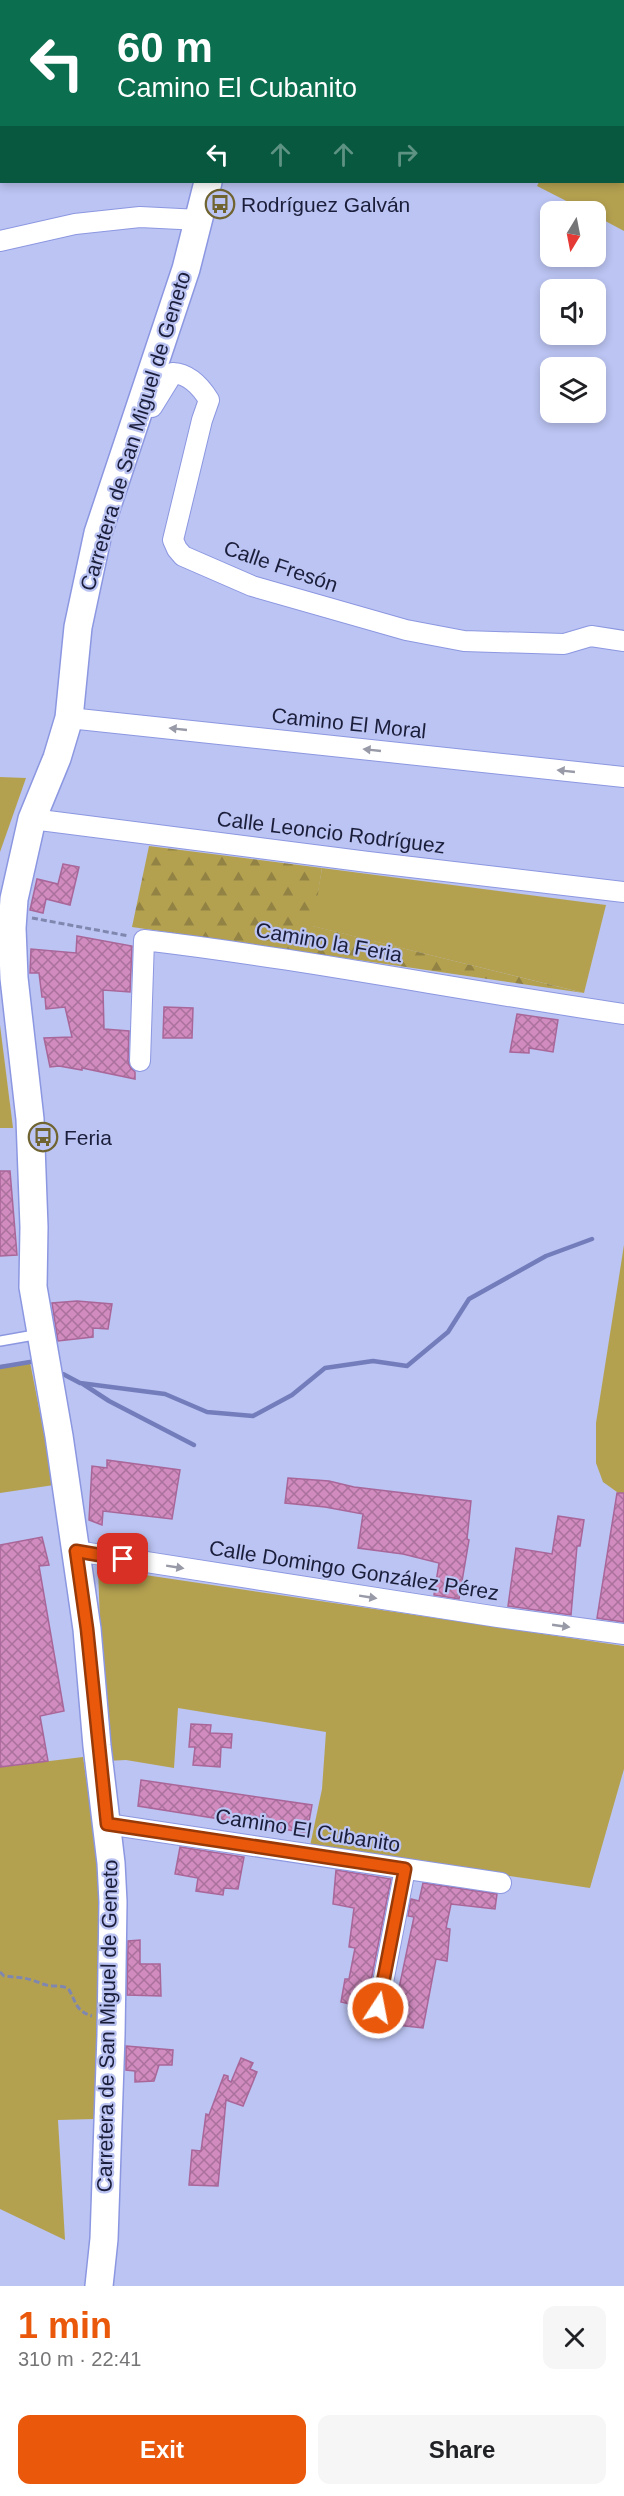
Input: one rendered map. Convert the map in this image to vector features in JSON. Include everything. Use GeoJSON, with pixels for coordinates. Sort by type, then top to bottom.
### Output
{"type":"FeatureCollection","features":[{"type":"Feature","properties":{"kind":"main road","name":"Carretera de San Miguel de Geneto"},"geometry":{"type":"LineString","coordinates":[[99,2286],[104,2239],[113,1902],[87,1629],[59,1436],[33,1287],[34,1227],[30,1119],[14,978],[13,915],[14,899],[32,819],[57,758],[69,718],[78,627],[99,533],[186,269],[208,183]]}},
{"type":"Feature","properties":{"kind":"street"},"geometry":{"type":"LineString","coordinates":[[0,241],[75,224],[140,217],[200,220]]}},
{"type":"Feature","properties":{"kind":"street","name":"Calle Fresón"},"geometry":{"type":"LineString","coordinates":[[141,402],[152,407],[173,373],[180,373],[201,387],[209,400],[173,540],[183,556],[252,586],[406,630],[464,641],[564,644],[591,636],[624,641]]}},
{"type":"Feature","properties":{"kind":"street","name":"Camino El Moral"},"geometry":{"type":"LineString","coordinates":[[69,718],[624,777]]}},
{"type":"Feature","properties":{"kind":"street","name":"Calle Leoncio Rodríguez"},"geometry":{"type":"LineString","coordinates":[[32,819],[624,892]]}},
{"type":"Feature","properties":{"kind":"street"},"geometry":{"type":"LineString","coordinates":[[140,1061],[144,940]]}},
{"type":"Feature","properties":{"kind":"street","name":"Camino la Feria"},"geometry":{"type":"LineString","coordinates":[[144,940],[243,952],[487,994],[624,1014]]}},
{"type":"Feature","properties":{"kind":"street","name":"Calle Domingo González Pérez"},"geometry":{"type":"LineString","coordinates":[[76,1551],[498,1617],[624,1634]]}},
{"type":"Feature","properties":{"kind":"street","name":"Camino El Cubanito"},"geometry":{"type":"LineString","coordinates":[[107,1824],[501,1883]]}},
{"type":"Feature","properties":{"kind":"street"},"geometry":{"type":"LineString","coordinates":[[378,2008],[405,1869]]}},
{"type":"Feature","properties":{"kind":"lane"},"geometry":{"type":"LineString","coordinates":[[0,1341],[40,1334]]}},
{"type":"Feature","properties":{"kind":"path"},"geometry":{"type":"LineString","coordinates":[[13,915],[144,940]]}},
{"type":"Feature","properties":{"kind":"path"},"geometry":{"type":"LineString","coordinates":[[0,1972],[4,1976],[27,1976],[44,1985],[60,1984],[68,1988],[75,2006],[83,2013],[111,2022]]}},
{"type":"Feature","properties":{"kind":"green space"},"geometry":{"type":"Polygon","coordinates":[[[538,183],[624,183],[624,231],[606,221],[606,201],[566,201],[537,186],[538,183]]]}},
{"type":"Feature","properties":{"kind":"green space"},"geometry":{"type":"Polygon","coordinates":[[[0,777],[26,778],[0,852],[0,777]]]}},
{"type":"Feature","properties":{"kind":"green space"},"geometry":{"type":"Polygon","coordinates":[[[149,846],[322,868],[313,926],[584,993],[132,927],[149,846]]]}},
{"type":"Feature","properties":{"kind":"green space"},"geometry":{"type":"Polygon","coordinates":[[[322,868],[606,905],[584,993],[312,926],[322,868]]]}},
{"type":"Feature","properties":{"kind":"green space"},"geometry":{"type":"Polygon","coordinates":[[[0,1025],[13,1128],[0,1128],[0,1025]]]}},
{"type":"Feature","properties":{"kind":"green space"},"geometry":{"type":"Polygon","coordinates":[[[624,1245],[624,1497],[603,1482],[596,1463],[596,1423],[624,1245]]]}},
{"type":"Feature","properties":{"kind":"green space"},"geometry":{"type":"Polygon","coordinates":[[[30,1362],[54,1485],[0,1493],[0,1365],[30,1362]]]}},
{"type":"Feature","properties":{"kind":"green space"},"geometry":{"type":"Polygon","coordinates":[[[98,1568],[624,1646],[624,1769],[590,1888],[310,1846],[322,1789],[326,1732],[178,1708],[174,1768],[126,1760],[105,1761],[98,1568]]]}},
{"type":"Feature","properties":{"kind":"green space"},"geometry":{"type":"Polygon","coordinates":[[[83,1757],[101,1879],[94,2119],[58,2120],[65,2240],[0,2209],[0,1767],[83,1757]]]}},
{"type":"Feature","properties":{"kind":"building"},"geometry":{"type":"Polygon","coordinates":[[[63,864],[79,867],[70,905],[46,899],[43,913],[30,910],[37,879],[58,884],[63,864]]]}},
{"type":"Feature","properties":{"kind":"building"},"geometry":{"type":"Polygon","coordinates":[[[77,936],[132,946],[130,992],[103,990],[104,1029],[129,1031],[128,1061],[135,1072],[135,1079],[82,1068],[82,1070],[59,1066],[50,1067],[44,1038],[72,1037],[65,1007],[46,1009],[39,973],[30,973],[31,949],[76,953],[77,936]]]}},
{"type":"Feature","properties":{"kind":"building"},"geometry":{"type":"Polygon","coordinates":[[[164,1007],[193,1008],[192,1038],[163,1038],[164,1007]]]}},
{"type":"Feature","properties":{"kind":"building"},"geometry":{"type":"Polygon","coordinates":[[[517,1014],[558,1020],[553,1052],[529,1048],[529,1053],[510,1052],[517,1014]]]}},
{"type":"Feature","properties":{"kind":"building"},"geometry":{"type":"Polygon","coordinates":[[[0,1171],[10,1171],[17,1255],[0,1256],[0,1171]]]}},
{"type":"Feature","properties":{"kind":"building"},"geometry":{"type":"Polygon","coordinates":[[[77,1301],[112,1304],[108,1329],[93,1328],[93,1337],[58,1341],[52,1303],[77,1301]]]}},
{"type":"Feature","properties":{"kind":"building"},"geometry":{"type":"Polygon","coordinates":[[[107,1460],[180,1470],[172,1519],[103,1511],[102,1525],[89,1520],[92,1466],[107,1468],[107,1460]]]}},
{"type":"Feature","properties":{"kind":"building"},"geometry":{"type":"Polygon","coordinates":[[[288,1478],[329,1481],[354,1487],[471,1501],[467,1539],[469,1540],[459,1599],[434,1595],[439,1563],[403,1554],[358,1548],[363,1514],[285,1503],[288,1478]]]}},
{"type":"Feature","properties":{"kind":"building"},"geometry":{"type":"Polygon","coordinates":[[[617,1493],[624,1493],[624,1622],[597,1618],[617,1493]]]}},
{"type":"Feature","properties":{"kind":"building"},"geometry":{"type":"Polygon","coordinates":[[[558,1516],[584,1520],[580,1546],[577,1546],[571,1615],[508,1606],[516,1548],[552,1554],[558,1516]]]}},
{"type":"Feature","properties":{"kind":"building"},"geometry":{"type":"Polygon","coordinates":[[[42,1537],[49,1565],[39,1566],[64,1711],[40,1716],[48,1761],[0,1767],[0,1545],[42,1537]]]}},
{"type":"Feature","properties":{"kind":"building"},"geometry":{"type":"Polygon","coordinates":[[[191,1724],[211,1725],[210,1733],[232,1734],[231,1748],[221,1747],[220,1767],[193,1765],[195,1747],[189,1747],[191,1724]]]}},
{"type":"Feature","properties":{"kind":"building"},"geometry":{"type":"Polygon","coordinates":[[[141,1780],[312,1805],[307,1833],[138,1806],[141,1780]]]}},
{"type":"Feature","properties":{"kind":"building"},"geometry":{"type":"Polygon","coordinates":[[[180,1847],[244,1857],[238,1889],[224,1888],[223,1895],[196,1891],[198,1878],[175,1874],[180,1847]]]}},
{"type":"Feature","properties":{"kind":"building"},"geometry":{"type":"Polygon","coordinates":[[[336,1870],[391,1879],[366,2006],[370,2017],[376,2020],[382,2019],[389,2011],[394,2012],[414,1917],[408,1916],[411,1899],[419,1901],[423,1883],[497,1894],[495,1909],[451,1904],[446,1928],[450,1929],[447,1961],[436,1959],[423,2028],[351,2020],[354,2005],[341,2002],[345,1979],[349,1979],[355,1948],[349,1947],[354,1908],[333,1904],[336,1870]]]}},
{"type":"Feature","properties":{"kind":"building"},"geometry":{"type":"Polygon","coordinates":[[[140,1940],[140,1964],[160,1964],[161,1996],[127,1995],[128,1941],[140,1940]]]}},
{"type":"Feature","properties":{"kind":"building"},"geometry":{"type":"Polygon","coordinates":[[[126,2046],[173,2050],[172,2065],[159,2065],[154,2081],[135,2082],[135,2071],[126,2070],[126,2046]]]}},
{"type":"Feature","properties":{"kind":"building"},"geometry":{"type":"Polygon","coordinates":[[[241,2058],[253,2063],[250,2069],[257,2072],[243,2106],[226,2100],[218,2186],[189,2185],[192,2150],[201,2151],[206,2114],[209,2115],[224,2075],[228,2076],[231,2082],[241,2058]]]}},
{"type":"Feature","properties":{"kind":"waterway"},"geometry":{"type":"LineString","coordinates":[[63,1374],[80,1383],[165,1394],[207,1412],[253,1416],[292,1395],[325,1368],[373,1361],[407,1366],[448,1332],[469,1299],[546,1256],[592,1239]]}},
{"type":"Feature","properties":{"kind":"waterway"},"geometry":{"type":"LineString","coordinates":[[0,1367],[30,1362]]}},
{"type":"Feature","properties":{"kind":"waterway"},"geometry":{"type":"LineString","coordinates":[[83,1384],[109,1401],[194,1445]]}},
{"type":"Feature","properties":{"kind":"place","name":"Rodríguez Galván"},"geometry":{"type":"Point","coordinates":[220,204]}},
{"type":"Feature","properties":{"kind":"place","name":"Feria"},"geometry":{"type":"Point","coordinates":[43,1137]}},
{"type":"Feature","properties":{"kind":"route"},"geometry":{"type":"LineString","coordinates":[[123,1559],[76,1551],[87,1629],[97,1746],[107,1824],[405,1869],[378,2008]]}}]}
